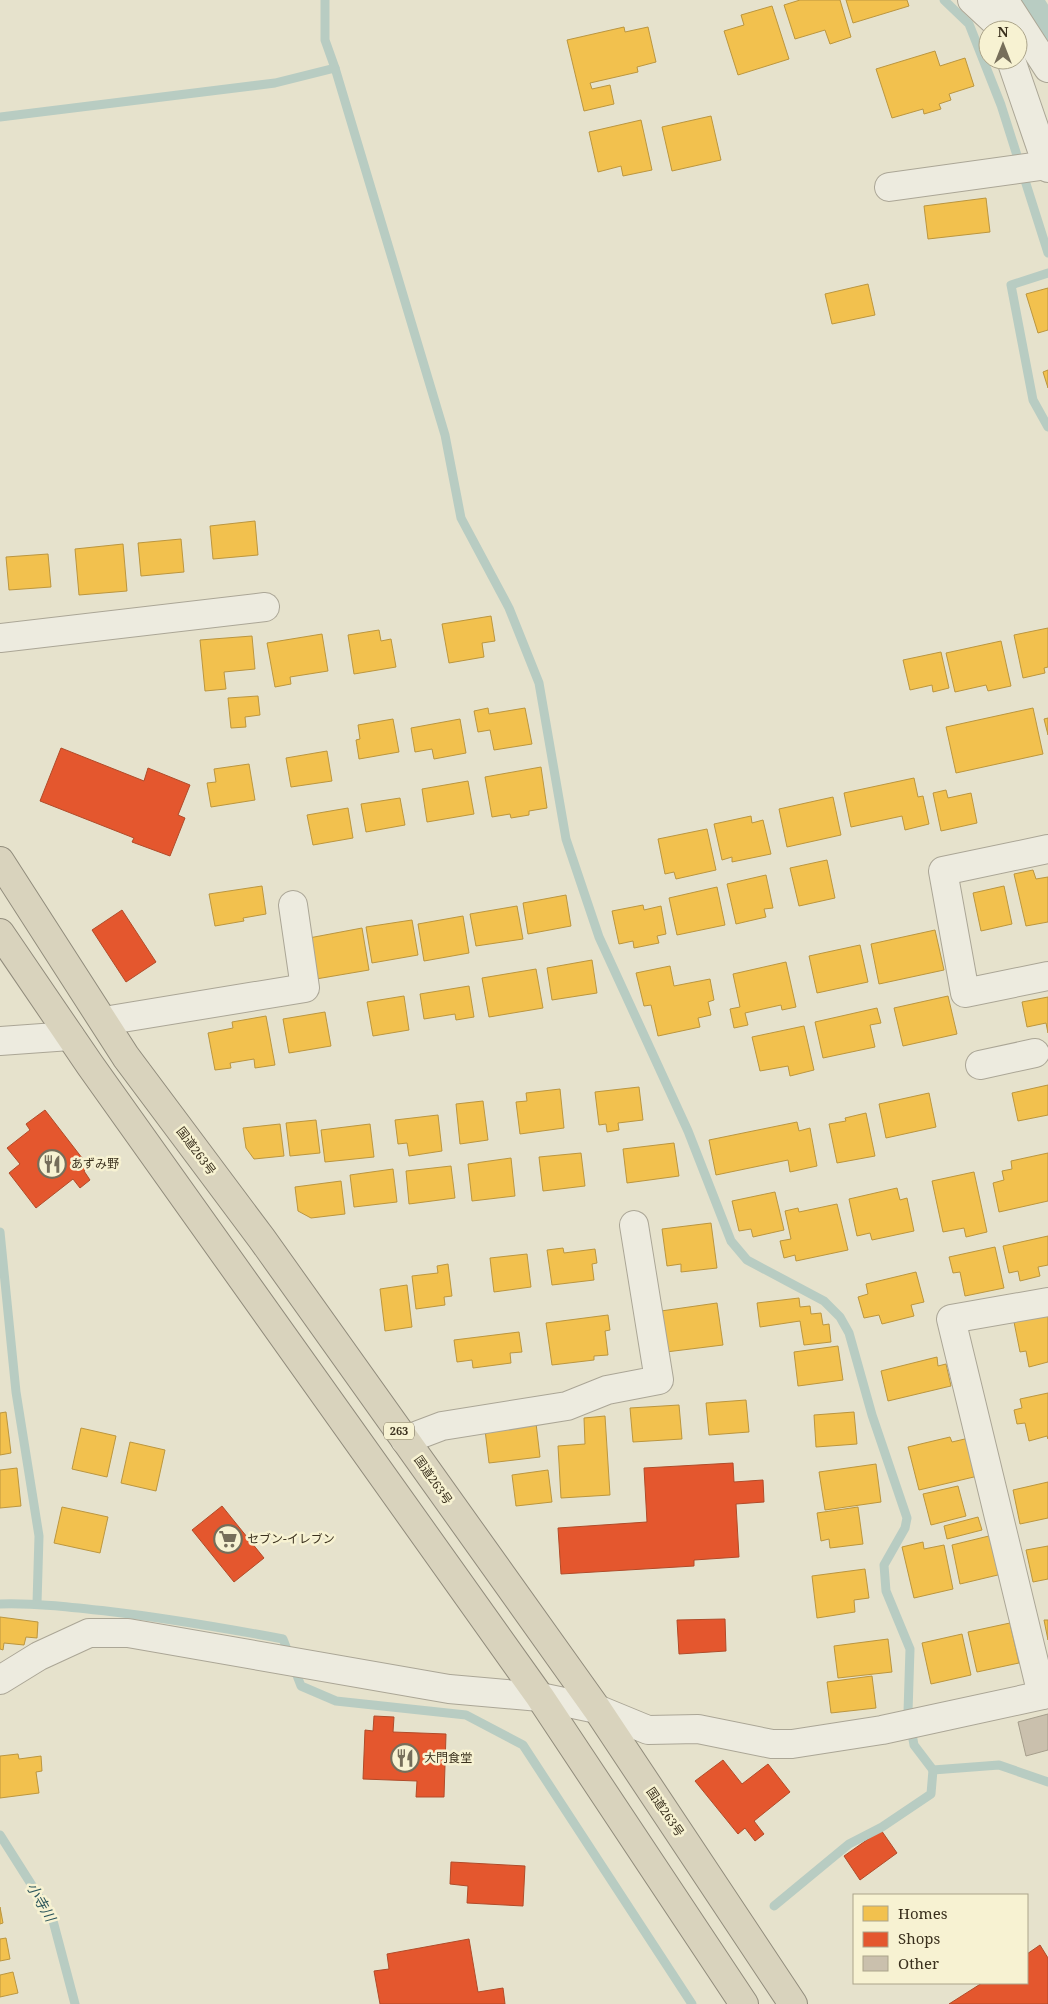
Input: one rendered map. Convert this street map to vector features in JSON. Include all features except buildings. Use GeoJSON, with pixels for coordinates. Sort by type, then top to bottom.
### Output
{"type":"FeatureCollection","features":[{"type":"Feature","properties":{"kind":"highway","name":"国道263号"},"geometry":{"type":"LineString","coordinates":[[0,861],[126,1057],[262,1239],[597,1709],[793,2004]]}},
{"type":"Feature","properties":{"kind":"highway"},"geometry":{"type":"LineString","coordinates":[[0,933],[70,1036],[540,1697],[744,2004]]}},
{"type":"Feature","properties":{"kind":"street"},"geometry":{"type":"LineString","coordinates":[[972,0],[994,20]]}},
{"type":"Feature","properties":{"kind":"street"},"geometry":{"type":"LineString","coordinates":[[1004,0],[1031,32],[1048,68]]}},
{"type":"Feature","properties":{"kind":"street"},"geometry":{"type":"LineString","coordinates":[[889,187],[1034,168],[1014,70]]}},
{"type":"Feature","properties":{"kind":"street"},"geometry":{"type":"LineString","coordinates":[[0,638],[265,606]]}},
{"type":"Feature","properties":{"kind":"street"},"geometry":{"type":"LineString","coordinates":[[1048,848],[943,871],[965,993],[1048,976]]}},
{"type":"Feature","properties":{"kind":"street"},"geometry":{"type":"LineString","coordinates":[[104,1021],[305,988],[293,905]]}},
{"type":"Feature","properties":{"kind":"street"},"geometry":{"type":"LineString","coordinates":[[0,1041],[70,1036]]}},
{"type":"Feature","properties":{"kind":"street"},"geometry":{"type":"LineString","coordinates":[[980,1065],[1035,1053]]}},
{"type":"Feature","properties":{"kind":"street"},"geometry":{"type":"LineString","coordinates":[[405,1440],[442,1426],[567,1406],[607,1390],[659,1380],[634,1225]]}},
{"type":"Feature","properties":{"kind":"street"},"geometry":{"type":"LineString","coordinates":[[0,1680],[39,1656],[89,1633],[128,1633],[449,1689],[540,1697],[597,1709],[648,1730],[698,1729],[772,1744],[792,1744],[882,1730],[1045,1695],[950,1320],[1048,1302]]}},
{"type":"Feature","properties":{"kind":"waterway"},"geometry":{"type":"LineString","coordinates":[[325,0],[325,40],[445,435],[461,518],[509,608],[539,683],[566,839],[599,937],[688,1131],[731,1241],[747,1260],[824,1301],[840,1317],[849,1333],[872,1415],[907,1518],[905,1528],[884,1565],[886,1591],[910,1649],[908,1712],[914,1745],[933,1770],[999,1765],[1048,1782]]}},
{"type":"Feature","properties":{"kind":"waterway"},"geometry":{"type":"LineString","coordinates":[[944,0],[969,24],[1001,105],[1048,253]]}},
{"type":"Feature","properties":{"kind":"waterway"},"geometry":{"type":"LineString","coordinates":[[1027,0],[1048,35]]}},
{"type":"Feature","properties":{"kind":"waterway"},"geometry":{"type":"LineString","coordinates":[[0,117],[275,83],[335,68]]}},
{"type":"Feature","properties":{"kind":"waterway"},"geometry":{"type":"LineString","coordinates":[[1048,273],[1011,285],[1033,400],[1048,427]]}},
{"type":"Feature","properties":{"kind":"waterway"},"geometry":{"type":"LineString","coordinates":[[0,1232],[16,1392],[39,1536],[37,1603]]}},
{"type":"Feature","properties":{"kind":"waterway"},"geometry":{"type":"LineString","coordinates":[[0,1604],[53,1606],[128,1614],[283,1639],[301,1686],[336,1701],[466,1715],[523,1745],[692,2004]]}},
{"type":"Feature","properties":{"kind":"waterway"},"geometry":{"type":"LineString","coordinates":[[774,1906],[849,1844],[882,1827],[931,1794],[933,1770]]}},
{"type":"Feature","properties":{"kind":"waterway","name":"小寺川"},"geometry":{"type":"LineString","coordinates":[[0,1835],[52,1917],[75,2004]]}},
{"type":"Feature","properties":{"kind":"place","name":"あずみ野"},"geometry":{"type":"Point","coordinates":[52,1164]}},
{"type":"Feature","properties":{"kind":"place","name":"セブン-イレブン"},"geometry":{"type":"Point","coordinates":[228,1539]}},
{"type":"Feature","properties":{"kind":"place","name":"大門食堂"},"geometry":{"type":"Point","coordinates":[405,1758]}}]}
